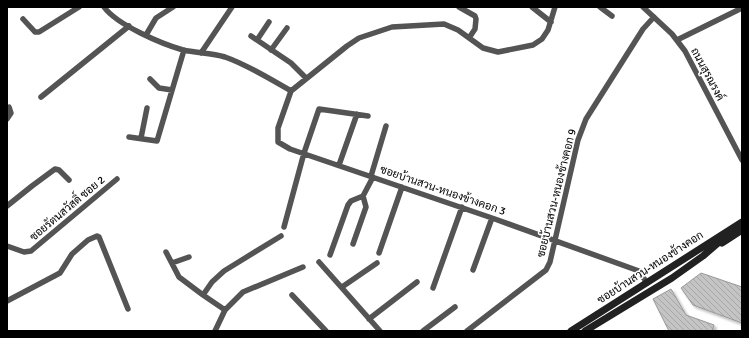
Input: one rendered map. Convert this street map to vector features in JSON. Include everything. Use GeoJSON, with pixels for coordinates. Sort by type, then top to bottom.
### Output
{"type":"FeatureCollection","features":[{"type":"Feature","properties":{"kind":"main road"},"geometry":{"type":"LineString","coordinates":[[701,252],[742,217]]}},
{"type":"Feature","properties":{"kind":"main road","name":"ซอยบ้านสวน-หนองข้างคอก"},"geometry":{"type":"LineString","coordinates":[[585,331],[672,278],[701,252],[742,222]]}},
{"type":"Feature","properties":{"kind":"main road"},"geometry":{"type":"LineString","coordinates":[[701,252],[742,230]]}},
{"type":"Feature","properties":{"kind":"main road","name":"ซอยบ้านสวน-หนองข้างคอก"},"geometry":{"type":"LineString","coordinates":[[571,331],[647,283],[701,252]]}},
{"type":"Feature","properties":{"kind":"street"},"geometry":{"type":"LineString","coordinates":[[23,19],[35,32],[39,32],[80,7]]}},
{"type":"Feature","properties":{"kind":"street"},"geometry":{"type":"LineString","coordinates":[[104,7],[114,17],[146,36],[184,50],[225,57],[291,91],[359,38],[392,27],[444,24],[458,30],[483,48],[498,52],[534,45],[542,39],[548,30],[555,7]]}},
{"type":"Feature","properties":{"kind":"street"},"geometry":{"type":"LineString","coordinates":[[146,36],[156,18],[173,7]]}},
{"type":"Feature","properties":{"kind":"street"},"geometry":{"type":"LineString","coordinates":[[201,53],[232,7]]}},
{"type":"Feature","properties":{"kind":"street"},"geometry":{"type":"LineString","coordinates":[[459,7],[475,16],[476,19],[475,29],[469,38]]}},
{"type":"Feature","properties":{"kind":"street"},"geometry":{"type":"LineString","coordinates":[[532,7],[551,22]]}},
{"type":"Feature","properties":{"kind":"street"},"geometry":{"type":"LineString","coordinates":[[600,7],[612,16]]}},
{"type":"Feature","properties":{"kind":"street","name":"ถนนสุรณรงค์"},"geometry":{"type":"LineString","coordinates":[[644,7],[677,40],[685,51],[742,160]]}},
{"type":"Feature","properties":{"kind":"street"},"geometry":{"type":"LineString","coordinates":[[677,40],[738,9]]}},
{"type":"Feature","properties":{"kind":"street","name":"ซอยบ้านสวน-หนองข้างคอก 9"},"geometry":{"type":"LineString","coordinates":[[467,331],[546,270],[550,262],[578,140],[586,119],[643,29],[654,17]]}},
{"type":"Feature","properties":{"kind":"street"},"geometry":{"type":"LineString","coordinates":[[258,40],[269,22]]}},
{"type":"Feature","properties":{"kind":"street"},"geometry":{"type":"LineString","coordinates":[[41,97],[129,26]]}},
{"type":"Feature","properties":{"kind":"street"},"geometry":{"type":"LineString","coordinates":[[271,50],[287,28]]}},
{"type":"Feature","properties":{"kind":"street"},"geometry":{"type":"LineString","coordinates":[[252,36],[291,63],[306,78]]}},
{"type":"Feature","properties":{"kind":"street"},"geometry":{"type":"LineString","coordinates":[[128,136],[157,141],[184,50]]}},
{"type":"Feature","properties":{"kind":"street"},"geometry":{"type":"LineString","coordinates":[[150,79],[159,88],[172,90]]}},
{"type":"Feature","properties":{"kind":"street","name":"ซอยบ้านสวน-หนองข้างคอก 3"},"geometry":{"type":"LineString","coordinates":[[291,91],[278,128],[278,142],[304,153],[462,207],[639,271],[647,283]]}},
{"type":"Feature","properties":{"kind":"street"},"geometry":{"type":"LineString","coordinates":[[7,119],[11,113],[9,107]]}},
{"type":"Feature","properties":{"kind":"street"},"geometry":{"type":"LineString","coordinates":[[141,138],[147,108]]}},
{"type":"Feature","properties":{"kind":"street"},"geometry":{"type":"LineString","coordinates":[[284,227],[304,153],[319,109],[368,116]]}},
{"type":"Feature","properties":{"kind":"street"},"geometry":{"type":"LineString","coordinates":[[339,165],[356,114]]}},
{"type":"Feature","properties":{"kind":"street"},"geometry":{"type":"LineString","coordinates":[[353,244],[366,207],[363,196],[372,176],[386,126]]}},
{"type":"Feature","properties":{"kind":"street"},"geometry":{"type":"LineString","coordinates":[[7,206],[56,169],[69,180]]}},
{"type":"Feature","properties":{"kind":"street","name":"ซอยรัตนสวัสดิ์ ซอย 2"},"geometry":{"type":"LineString","coordinates":[[7,246],[21,251],[31,251],[117,179]]}},
{"type":"Feature","properties":{"kind":"street"},"geometry":{"type":"LineString","coordinates":[[379,253],[402,187]]}},
{"type":"Feature","properties":{"kind":"street"},"geometry":{"type":"LineString","coordinates":[[330,255],[348,205],[352,201],[363,196]]}},
{"type":"Feature","properties":{"kind":"street"},"geometry":{"type":"LineString","coordinates":[[433,288],[462,207]]}},
{"type":"Feature","properties":{"kind":"street"},"geometry":{"type":"LineString","coordinates":[[473,270],[492,218]]}},
{"type":"Feature","properties":{"kind":"street"},"geometry":{"type":"LineString","coordinates":[[7,301],[60,272],[72,254],[88,240],[97,236],[99,237],[128,309]]}},
{"type":"Feature","properties":{"kind":"street"},"geometry":{"type":"LineString","coordinates":[[203,295],[212,282],[224,271],[281,236]]}},
{"type":"Feature","properties":{"kind":"street"},"geometry":{"type":"LineString","coordinates":[[166,252],[179,277],[225,310]]}},
{"type":"Feature","properties":{"kind":"street"},"geometry":{"type":"LineString","coordinates":[[172,263],[189,257]]}},
{"type":"Feature","properties":{"kind":"street"},"geometry":{"type":"LineString","coordinates":[[319,262],[380,331]]}},
{"type":"Feature","properties":{"kind":"street"},"geometry":{"type":"LineString","coordinates":[[342,287],[377,263]]}},
{"type":"Feature","properties":{"kind":"street"},"geometry":{"type":"LineString","coordinates":[[215,331],[225,310],[243,292],[302,267]]}},
{"type":"Feature","properties":{"kind":"street"},"geometry":{"type":"LineString","coordinates":[[369,319],[417,282]]}},
{"type":"Feature","properties":{"kind":"street"},"geometry":{"type":"LineString","coordinates":[[292,295],[326,331]]}},
{"type":"Feature","properties":{"kind":"street"},"geometry":{"type":"LineString","coordinates":[[422,331],[455,307]]}},
{"type":"Feature","properties":{"kind":"building"},"geometry":{"type":"Polygon","coordinates":[[[701,273],[742,287],[742,323],[693,305],[681,288],[701,273]]]}},
{"type":"Feature","properties":{"kind":"building"},"geometry":{"type":"Polygon","coordinates":[[[671,289],[686,315],[714,325],[712,331],[669,331],[653,299],[671,289]]]}}]}
